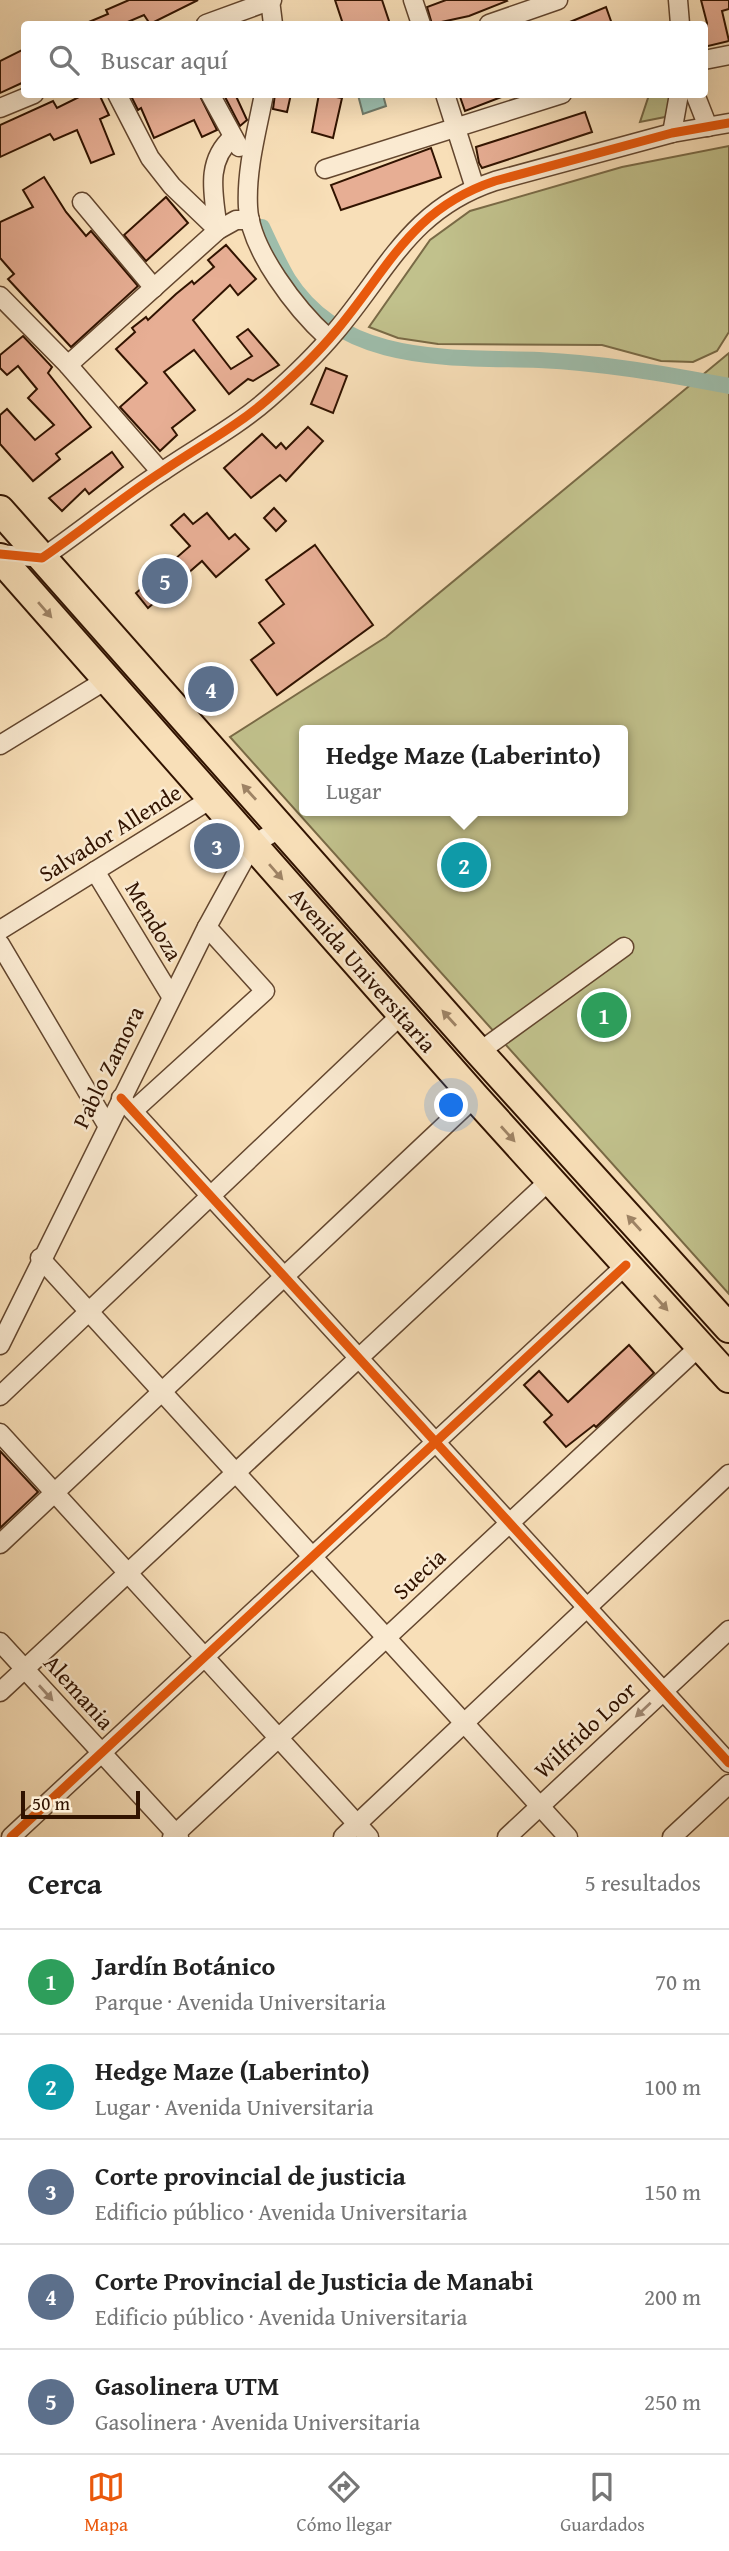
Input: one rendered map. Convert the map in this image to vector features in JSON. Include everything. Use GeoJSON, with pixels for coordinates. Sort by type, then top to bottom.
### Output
{"type":"FeatureCollection","features":[{"type":"Feature","properties":{"kind":"main road","name":"Avenida Universitaria"},"geometry":{"type":"LineString","coordinates":[[0,510],[479,1052],[729,1328]]}},
{"type":"Feature","properties":{"kind":"main road","name":"Avenida Universitaria"},"geometry":{"type":"LineString","coordinates":[[0,556],[106,680],[475,1097],[729,1378]]}},
{"type":"Feature","properties":{"kind":"street"},"geometry":{"type":"LineString","coordinates":[[214,21],[271,0],[273,21]]}},
{"type":"Feature","properties":{"kind":"street"},"geometry":{"type":"LineString","coordinates":[[413,0],[420,21]]}},
{"type":"Feature","properties":{"kind":"street"},"geometry":{"type":"LineString","coordinates":[[498,21],[558,0]]}},
{"type":"Feature","properties":{"kind":"street"},"geometry":{"type":"LineString","coordinates":[[678,0],[680,21]]}},
{"type":"Feature","properties":{"kind":"street"},"geometry":{"type":"LineString","coordinates":[[708,59],[729,55]]}},
{"type":"Feature","properties":{"kind":"street"},"geometry":{"type":"LineString","coordinates":[[0,108],[24,98]]}},
{"type":"Feature","properties":{"kind":"street"},"geometry":{"type":"LineString","coordinates":[[119,98],[150,158],[172,186],[218,230]]}},
{"type":"Feature","properties":{"kind":"street"},"geometry":{"type":"LineString","coordinates":[[212,98],[250,164]]}},
{"type":"Feature","properties":{"kind":"street"},"geometry":{"type":"LineString","coordinates":[[263,98],[250,164],[250,220],[277,276],[302,311],[332,335]]}},
{"type":"Feature","properties":{"kind":"street"},"geometry":{"type":"LineString","coordinates":[[446,98],[475,188]]}},
{"type":"Feature","properties":{"kind":"street"},"geometry":{"type":"LineString","coordinates":[[325,169],[550,98]]}},
{"type":"Feature","properties":{"kind":"street"},"geometry":{"type":"LineString","coordinates":[[672,133],[678,98]]}},
{"type":"Feature","properties":{"kind":"street"},"geometry":{"type":"LineString","coordinates":[[697,98],[708,127]]}},
{"type":"Feature","properties":{"kind":"street"},"geometry":{"type":"LineString","coordinates":[[0,556],[42,558],[161,471],[239,423],[286,384],[332,335],[403,241],[433,211],[475,188],[672,133],[729,123]]}},
{"type":"Feature","properties":{"kind":"street"},"geometry":{"type":"LineString","coordinates":[[218,230],[214,167],[220,148],[233,137]]}},
{"type":"Feature","properties":{"kind":"street"},"geometry":{"type":"LineString","coordinates":[[82,202],[154,288]]}},
{"type":"Feature","properties":{"kind":"street"},"geometry":{"type":"LineString","coordinates":[[68,365],[218,230],[236,220],[250,220]]}},
{"type":"Feature","properties":{"kind":"street"},"geometry":{"type":"LineString","coordinates":[[0,296],[68,365],[161,471]]}},
{"type":"Feature","properties":{"kind":"street"},"geometry":{"type":"LineString","coordinates":[[0,745],[106,680]]}},
{"type":"Feature","properties":{"kind":"street","name":"Salvador Allende"},"geometry":{"type":"LineString","coordinates":[[0,930],[211,799]]}},
{"type":"Feature","properties":{"kind":"street"},"geometry":{"type":"LineString","coordinates":[[252,845],[281,828]]}},
{"type":"Feature","properties":{"kind":"street","name":"Pablo Zamora"},"geometry":{"type":"LineString","coordinates":[[1,1337],[107,1125],[127,1104],[171,996],[252,845]]}},
{"type":"Feature","properties":{"kind":"street","name":"Mendoza"},"geometry":{"type":"LineString","coordinates":[[95,871],[171,996]]}},
{"type":"Feature","properties":{"kind":"street"},"geometry":{"type":"LineString","coordinates":[[207,927],[265,991],[127,1104],[729,1763]]}},
{"type":"Feature","properties":{"kind":"street"},"geometry":{"type":"LineString","coordinates":[[0,944],[107,1125]]}},
{"type":"Feature","properties":{"kind":"street"},"geometry":{"type":"LineString","coordinates":[[479,1052],[624,947]]}},
{"type":"Feature","properties":{"kind":"street"},"geometry":{"type":"LineString","coordinates":[[0,1396],[402,1014]]}},
{"type":"Feature","properties":{"kind":"street"},"geometry":{"type":"LineString","coordinates":[[0,1544],[475,1097]]}},
{"type":"Feature","properties":{"kind":"street"},"geometry":{"type":"LineString","coordinates":[[0,1692],[550,1180]]}},
{"type":"Feature","properties":{"kind":"street"},"geometry":{"type":"LineString","coordinates":[[40,1258],[568,1837]]}},
{"type":"Feature","properties":{"kind":"street"},"geometry":{"type":"LineString","coordinates":[[11,1837],[626,1265]]}},
{"type":"Feature","properties":{"kind":"street","name":"Suecia"},"geometry":{"type":"LineString","coordinates":[[175,1836],[700,1346]]}},
{"type":"Feature","properties":{"kind":"street"},"geometry":{"type":"LineString","coordinates":[[0,1433],[363,1830]]}},
{"type":"Feature","properties":{"kind":"street"},"geometry":{"type":"LineString","coordinates":[[343,1837],[363,1830],[464,1723],[729,1474]]}},
{"type":"Feature","properties":{"kind":"street","name":"Wilfrido Loor"},"geometry":{"type":"LineString","coordinates":[[507,1837],[729,1630]]}},
{"type":"Feature","properties":{"kind":"street","name":"Alemania"},"geometry":{"type":"LineString","coordinates":[[0,1643],[175,1836]]}},
{"type":"Feature","properties":{"kind":"street"},"geometry":{"type":"LineString","coordinates":[[672,1837],[729,1784]]}},
{"type":"Feature","properties":{"kind":"green space"},"geometry":{"type":"Polygon","coordinates":[[[648,98],[672,98],[670,110],[665,117],[640,122],[648,98]]]}},
{"type":"Feature","properties":{"kind":"green space"},"geometry":{"type":"Polygon","coordinates":[[[729,146],[729,332],[717,351],[693,362],[661,361],[602,345],[438,344],[398,338],[369,327],[430,240],[470,211],[622,167],[729,146]]]}},
{"type":"Feature","properties":{"kind":"green space"},"geometry":{"type":"Polygon","coordinates":[[[729,353],[729,1294],[301,816],[628,816],[628,725],[299,725],[299,814],[230,737],[386,637],[729,353]]]}},
{"type":"Feature","properties":{"kind":"shaded area"},"geometry":{"type":"Polygon","coordinates":[[[359,98],[384,98],[386,106],[363,114],[359,98]]]}},
{"type":"Feature","properties":{"kind":"building"},"geometry":{"type":"Polygon","coordinates":[[[129,0],[198,0],[156,21],[148,21],[144,15],[130,21],[91,21],[108,14],[106,10],[129,0]]]}},
{"type":"Feature","properties":{"kind":"building"},"geometry":{"type":"Polygon","coordinates":[[[335,0],[382,0],[389,21],[342,21],[335,0]]]}},
{"type":"Feature","properties":{"kind":"building"},"geometry":{"type":"Polygon","coordinates":[[[446,0],[507,1],[469,16],[446,21],[431,21],[427,7],[446,0]]]}},
{"type":"Feature","properties":{"kind":"building"},"geometry":{"type":"Polygon","coordinates":[[[701,0],[729,0],[729,9],[722,11],[729,41],[708,46],[706,21],[701,0]]]}},
{"type":"Feature","properties":{"kind":"building"},"geometry":{"type":"Polygon","coordinates":[[[606,7],[611,21],[572,21],[606,7]]]}},
{"type":"Feature","properties":{"kind":"building"},"geometry":{"type":"Polygon","coordinates":[[[21,50],[21,83],[0,93],[0,61],[21,50]]]}},
{"type":"Feature","properties":{"kind":"building"},"geometry":{"type":"Polygon","coordinates":[[[77,98],[101,98],[109,115],[100,119],[114,154],[91,163],[77,130],[54,140],[50,134],[0,157],[0,125],[53,101],[57,108],[77,98]]]}},
{"type":"Feature","properties":{"kind":"building"},"geometry":{"type":"Polygon","coordinates":[[[132,98],[201,98],[217,130],[202,137],[194,120],[154,138],[141,108],[138,110],[132,98]]]}},
{"type":"Feature","properties":{"kind":"building"},"geometry":{"type":"Polygon","coordinates":[[[226,98],[237,98],[247,120],[240,126],[226,98]]]}},
{"type":"Feature","properties":{"kind":"building"},"geometry":{"type":"Polygon","coordinates":[[[274,98],[290,98],[287,112],[273,109],[274,98]]]}},
{"type":"Feature","properties":{"kind":"building"},"geometry":{"type":"Polygon","coordinates":[[[318,98],[342,98],[333,138],[312,132],[318,98]]]}},
{"type":"Feature","properties":{"kind":"building"},"geometry":{"type":"Polygon","coordinates":[[[460,98],[499,98],[465,111],[460,98]]]}},
{"type":"Feature","properties":{"kind":"building"},"geometry":{"type":"Polygon","coordinates":[[[585,112],[592,132],[482,168],[479,163],[476,147],[585,112]]]}},
{"type":"Feature","properties":{"kind":"building"},"geometry":{"type":"Polygon","coordinates":[[[431,148],[441,177],[341,210],[331,185],[431,148]]]}},
{"type":"Feature","properties":{"kind":"building"},"geometry":{"type":"Polygon","coordinates":[[[44,177],[66,212],[86,236],[91,231],[138,286],[71,347],[8,279],[14,274],[0,258],[0,222],[33,207],[23,190],[44,177]]]}},
{"type":"Feature","properties":{"kind":"building"},"geometry":{"type":"Polygon","coordinates":[[[166,197],[188,223],[146,261],[124,235],[166,197]]]}},
{"type":"Feature","properties":{"kind":"building"},"geometry":{"type":"Polygon","coordinates":[[[226,245],[256,279],[238,295],[230,285],[193,320],[231,369],[252,356],[237,337],[248,329],[279,365],[253,381],[248,379],[229,394],[194,350],[164,372],[195,410],[172,428],[177,435],[160,451],[120,407],[147,383],[116,349],[135,332],[132,328],[146,317],[148,320],[192,281],[194,284],[214,267],[208,260],[226,245]]]}},
{"type":"Feature","properties":{"kind":"building"},"geometry":{"type":"Polygon","coordinates":[[[23,336],[52,367],[48,373],[91,427],[56,454],[60,459],[33,481],[0,444],[0,415],[7,409],[35,440],[54,425],[28,398],[37,389],[18,366],[7,375],[0,368],[0,355],[23,336]]]}},
{"type":"Feature","properties":{"kind":"building"},"geometry":{"type":"Polygon","coordinates":[[[326,368],[347,376],[333,413],[311,404],[326,368]]]}},
{"type":"Feature","properties":{"kind":"building"},"geometry":{"type":"Polygon","coordinates":[[[308,427],[323,441],[286,481],[280,475],[251,498],[224,468],[262,434],[276,448],[281,443],[286,449],[308,427]]]}},
{"type":"Feature","properties":{"kind":"building"},"geometry":{"type":"Polygon","coordinates":[[[112,452],[123,467],[89,494],[85,489],[62,511],[49,498],[112,452]]]}},
{"type":"Feature","properties":{"kind":"building"},"geometry":{"type":"Polygon","coordinates":[[[274,508],[286,521],[276,531],[264,518],[274,508]]]}},
{"type":"Feature","properties":{"kind":"building"},"geometry":{"type":"Polygon","coordinates":[[[207,513],[229,539],[235,534],[249,549],[216,577],[202,561],[148,608],[136,593],[190,546],[171,525],[184,514],[193,524],[207,513]]]}},
{"type":"Feature","properties":{"kind":"building"},"geometry":{"type":"Polygon","coordinates":[[[315,545],[373,625],[277,695],[251,660],[274,643],[259,623],[284,604],[266,580],[315,545]]]}},
{"type":"Feature","properties":{"kind":"building"},"geometry":{"type":"Polygon","coordinates":[[[629,1345],[654,1373],[596,1427],[594,1425],[566,1447],[544,1422],[552,1415],[524,1385],[539,1371],[568,1402],[629,1345]]]}},
{"type":"Feature","properties":{"kind":"building"},"geometry":{"type":"Polygon","coordinates":[[[0,1451],[38,1492],[0,1528],[0,1451]]]}},
{"type":"Feature","properties":{"kind":"waterway"},"geometry":{"type":"LineString","coordinates":[[262,227],[288,279],[311,307],[338,328],[368,342],[435,356],[587,364],[729,386]]}},
{"type":"Feature","properties":{"kind":"cycle path"},"geometry":{"type":"LineString","coordinates":[[0,554],[42,558],[147,481],[256,409],[295,375],[328,340],[404,243],[442,207],[495,181],[672,133],[729,123]]}},
{"type":"Feature","properties":{"kind":"cycle path"},"geometry":{"type":"LineString","coordinates":[[121,1098],[729,1763]]}},
{"type":"Feature","properties":{"kind":"cycle path"},"geometry":{"type":"LineString","coordinates":[[11,1837],[626,1265]]}},
{"type":"Feature","properties":{"kind":"place","name":"Gasolinera UTM"},"geometry":{"type":"Point","coordinates":[165,581]}},
{"type":"Feature","properties":{"kind":"place","name":"Corte Provincial de Justicia de Manabi"},"geometry":{"type":"Point","coordinates":[211,689]}},
{"type":"Feature","properties":{"kind":"place","name":"Corte provincial de justicia"},"geometry":{"type":"Point","coordinates":[217,846]}},
{"type":"Feature","properties":{"kind":"place","name":"Hedge Maze (Laberinto)"},"geometry":{"type":"Point","coordinates":[464,865]}},
{"type":"Feature","properties":{"kind":"place","name":"Jardín Botánico"},"geometry":{"type":"Point","coordinates":[604,1015]}}]}
